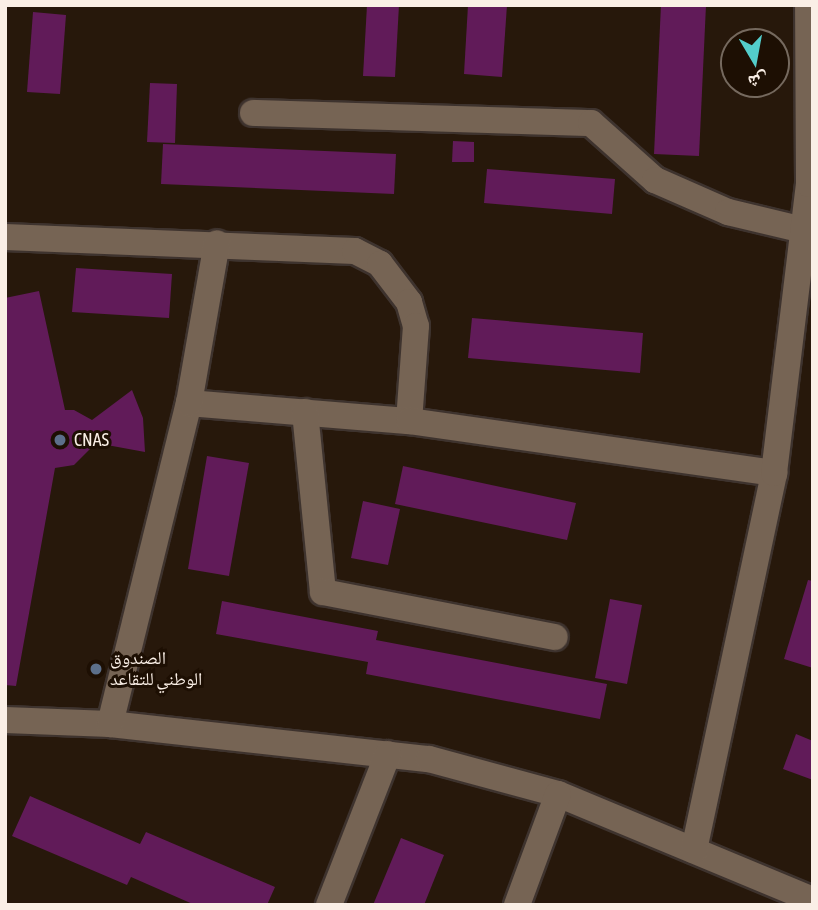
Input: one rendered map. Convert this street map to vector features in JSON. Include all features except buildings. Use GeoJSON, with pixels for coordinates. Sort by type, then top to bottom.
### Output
{"type":"FeatureCollection","features":[{"type":"Feature","properties":{"kind":"street"},"geometry":{"type":"LineString","coordinates":[[694,850],[774,473],[811,184],[808,5]]}},
{"type":"Feature","properties":{"kind":"street"},"geometry":{"type":"LineString","coordinates":[[253,113],[591,123],[655,180],[728,212],[803,230]]}},
{"type":"Feature","properties":{"kind":"street"},"geometry":{"type":"LineString","coordinates":[[5,237],[217,243],[355,251],[380,264],[409,302],[416,326],[409,421]]}},
{"type":"Feature","properties":{"kind":"street"},"geometry":{"type":"LineString","coordinates":[[110,724],[188,403],[217,243]]}},
{"type":"Feature","properties":{"kind":"street"},"geometry":{"type":"LineString","coordinates":[[188,403],[409,421],[774,473]]}},
{"type":"Feature","properties":{"kind":"street"},"geometry":{"type":"LineString","coordinates":[[305,412],[323,592],[555,637]]}},
{"type":"Feature","properties":{"kind":"street"},"geometry":{"type":"LineString","coordinates":[[5,720],[110,724],[429,759],[558,794],[813,900]]}},
{"type":"Feature","properties":{"kind":"street"},"geometry":{"type":"LineString","coordinates":[[329,905],[388,754]]}},
{"type":"Feature","properties":{"kind":"street"},"geometry":{"type":"LineString","coordinates":[[517,905],[558,794]]}},
{"type":"Feature","properties":{"kind":"place","name":"CNAS"},"geometry":{"type":"Point","coordinates":[60,440]}},
{"type":"Feature","properties":{"kind":"place","name":"الصندوق الوطني للتقاعد"},"geometry":{"type":"Point","coordinates":[96,669]}}]}
